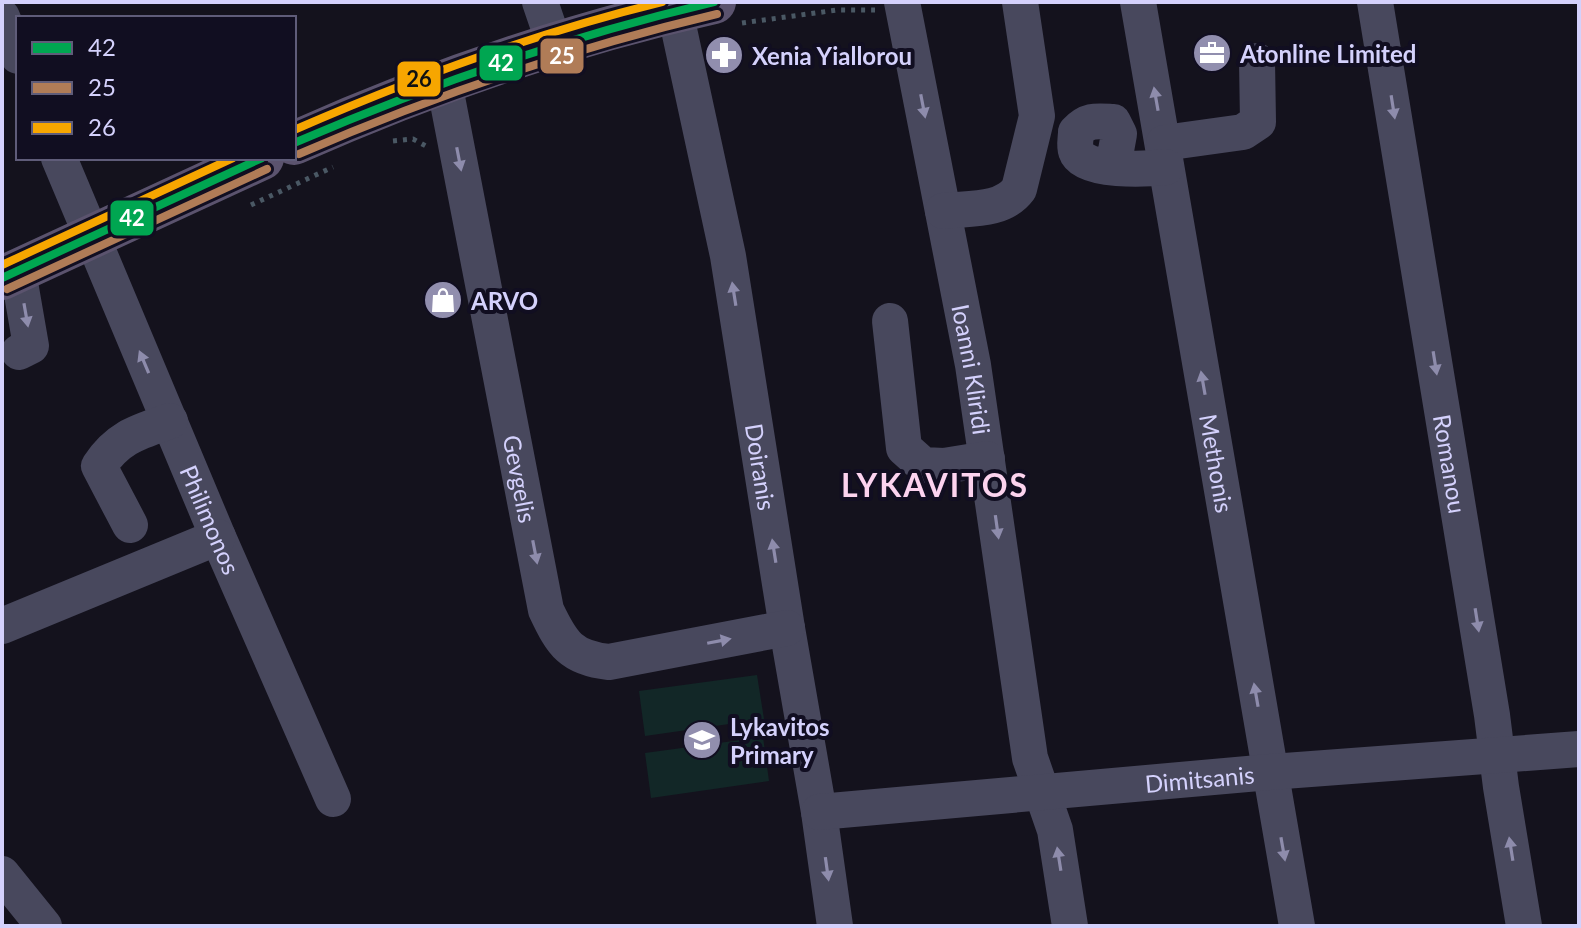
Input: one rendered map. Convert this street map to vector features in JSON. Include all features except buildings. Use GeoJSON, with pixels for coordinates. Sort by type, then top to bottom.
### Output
{"type":"FeatureCollection","features":[{"type":"Feature","properties":{"kind":"main road"},"geometry":{"type":"LineString","coordinates":[[296,142],[398,99],[554,43],[707,13]]}},
{"type":"Feature","properties":{"kind":"main road"},"geometry":{"type":"LineString","coordinates":[[10,274],[258,160]]}},
{"type":"Feature","properties":{"kind":"street"},"geometry":{"type":"LineString","coordinates":[[540,2],[554,43]]}},
{"type":"Feature","properties":{"kind":"street"},"geometry":{"type":"LineString","coordinates":[[943,211],[998,205],[1012,199],[1019,189],[1037,116],[1020,2]]}},
{"type":"Feature","properties":{"kind":"street","name":"Methonis"},"geometry":{"type":"LineString","coordinates":[[1138,2],[1297,926]]}},
{"type":"Feature","properties":{"kind":"street","name":"Romanou"},"geometry":{"type":"LineString","coordinates":[[1375,2],[1524,926]]}},
{"type":"Feature","properties":{"kind":"street","name":"Doiranis"},"geometry":{"type":"LineString","coordinates":[[707,13],[728,256],[835,926]]}},
{"type":"Feature","properties":{"kind":"street","name":"Ioanni Kliridi"},"geometry":{"type":"LineString","coordinates":[[905,14],[973,365],[1030,758],[1055,830],[1070,926]]}},
{"type":"Feature","properties":{"kind":"street"},"geometry":{"type":"LineString","coordinates":[[2,17],[16,51]]}},
{"type":"Feature","properties":{"kind":"street"},"geometry":{"type":"LineString","coordinates":[[1113,167],[1131,170],[1165,155],[1243,132],[1258,122],[1257,61]]}},
{"type":"Feature","properties":{"kind":"street","name":"Gevgelis"},"geometry":{"type":"LineString","coordinates":[[444,82],[546,610],[557,635],[571,650],[589,660],[609,662],[787,628]]}},
{"type":"Feature","properties":{"kind":"street","name":"Philimonos"},"geometry":{"type":"LineString","coordinates":[[60,160],[218,537],[333,799]]}},
{"type":"Feature","properties":{"kind":"street"},"geometry":{"type":"LineString","coordinates":[[10,274],[31,346],[19,352]]}},
{"type":"Feature","properties":{"kind":"street"},"geometry":{"type":"LineString","coordinates":[[890,321],[904,448],[923,465],[944,466],[987,459]]}},
{"type":"Feature","properties":{"kind":"street"},"geometry":{"type":"LineString","coordinates":[[130,525],[99,466],[111,447],[136,432],[170,421]]}},
{"type":"Feature","properties":{"kind":"street"},"geometry":{"type":"LineString","coordinates":[[2,626],[218,537]]}},
{"type":"Feature","properties":{"kind":"street","name":"Dimitsanis"},"geometry":{"type":"LineString","coordinates":[[819,812],[1270,772],[1579,749]]}},
{"type":"Feature","properties":{"kind":"street"},"geometry":{"type":"LineString","coordinates":[[2,874],[44,926]]}},
{"type":"Feature","properties":{"kind":"path"},"geometry":{"type":"LineString","coordinates":[[707,13],[743,23],[851,10],[879,10],[891,29],[905,14]]}},
{"type":"Feature","properties":{"kind":"path"},"geometry":{"type":"LineString","coordinates":[[388,141],[413,139],[431,148],[440,161],[458,154]]}},
{"type":"Feature","properties":{"kind":"path"},"geometry":{"type":"LineString","coordinates":[[239,210],[334,167]]}},
{"type":"Feature","properties":{"kind":"green space"},"geometry":{"type":"Polygon","coordinates":[[[757,675],[764,719],[645,736],[639,691],[757,675]]]}},
{"type":"Feature","properties":{"kind":"green space"},"geometry":{"type":"Polygon","coordinates":[[[763,737],[769,781],[651,798],[645,753],[763,737]]]}},
{"type":"Feature","properties":{"kind":"transit line","name":"26"},"geometry":{"type":"LineString","coordinates":[[296,129],[475,58],[662,2]]}},
{"type":"Feature","properties":{"kind":"transit line","name":"42"},"geometry":{"type":"LineString","coordinates":[[296,142],[501,63],[606,30],[714,2]]}},
{"type":"Feature","properties":{"kind":"transit line","name":"25"},"geometry":{"type":"LineString","coordinates":[[299,154],[401,112],[505,75],[610,42],[717,14]]}},
{"type":"Feature","properties":{"kind":"transit line","name":"26"},"geometry":{"type":"LineString","coordinates":[[2,265],[229,160]]}},
{"type":"Feature","properties":{"kind":"transit line","name":"42"},"geometry":{"type":"LineString","coordinates":[[2,278],[258,160]]}},
{"type":"Feature","properties":{"kind":"transit line","name":"25"},"geometry":{"type":"LineString","coordinates":[[7,289],[267,169]]}},
{"type":"Feature","properties":{"kind":"place","name":"Atonline Limited"},"geometry":{"type":"Point","coordinates":[1212,53]}},
{"type":"Feature","properties":{"kind":"place","name":"Xenia Yiallorou"},"geometry":{"type":"Point","coordinates":[724,55]}},
{"type":"Feature","properties":{"kind":"place","name":"ARVO"},"geometry":{"type":"Point","coordinates":[443,300]}},
{"type":"Feature","properties":{"kind":"place","name":"Lykavitos Primary"},"geometry":{"type":"Point","coordinates":[702,740]}},
{"type":"Feature","properties":{"kind":"district","name":"LYKAVITOS"},"geometry":{"type":"Point","coordinates":[935,484]}}]}
